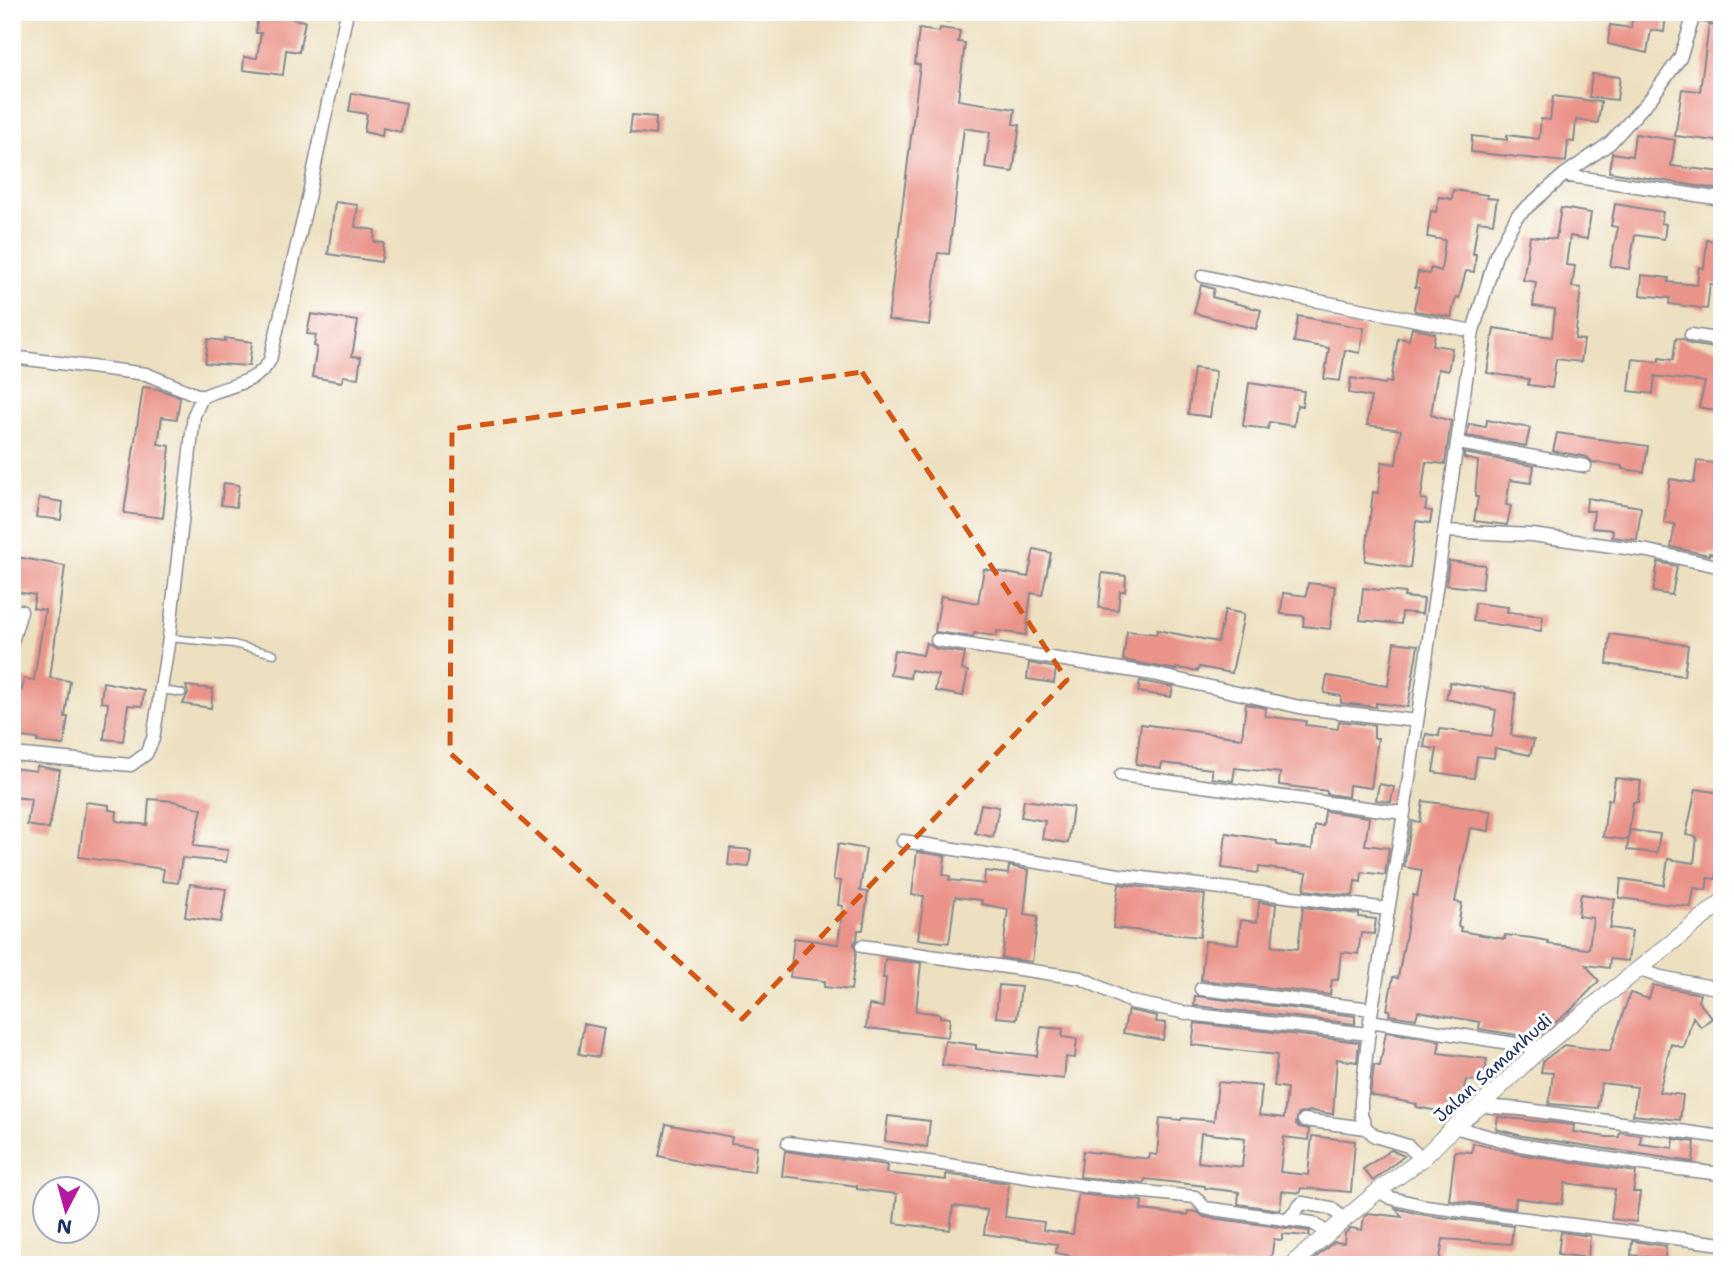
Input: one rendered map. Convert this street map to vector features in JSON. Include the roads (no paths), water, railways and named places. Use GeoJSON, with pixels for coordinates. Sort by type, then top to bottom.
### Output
{"type":"FeatureCollection","features":[{"type":"Feature","properties":{"kind":"street"},"geometry":{"type":"LineString","coordinates":[[12,357],[146,374],[202,397],[257,377],[265,370],[270,360],[307,203],[347,12]]}},
{"type":"Feature","properties":{"kind":"street"},"geometry":{"type":"LineString","coordinates":[[1675,12],[1722,18]]}},
{"type":"Feature","properties":{"kind":"street"},"geometry":{"type":"LineString","coordinates":[[1422,1159],[1408,1146],[1375,1136],[1366,1128],[1361,1115],[1370,1021],[1404,813],[1474,331],[1496,255],[1517,216],[1564,175],[1609,143],[1651,98],[1680,58],[1695,13]]}},
{"type":"Feature","properties":{"kind":"street"},"geometry":{"type":"LineString","coordinates":[[1564,175],[1722,199]]}},
{"type":"Feature","properties":{"kind":"street"},"geometry":{"type":"LineString","coordinates":[[1203,276],[1474,331]]}},
{"type":"Feature","properties":{"kind":"street"},"geometry":{"type":"LineString","coordinates":[[1691,335],[1722,340]]}},
{"type":"Feature","properties":{"kind":"street"},"geometry":{"type":"LineString","coordinates":[[12,754],[131,765],[146,754],[153,739],[162,690],[194,415],[202,397]]}},
{"type":"Feature","properties":{"kind":"street"},"geometry":{"type":"LineString","coordinates":[[1458,443],[1585,466]]}},
{"type":"Feature","properties":{"kind":"street"},"geometry":{"type":"LineString","coordinates":[[1445,531],[1532,535],[1648,551],[1722,567]]}},
{"type":"Feature","properties":{"kind":"street"},"geometry":{"type":"LineString","coordinates":[[12,642],[21,611]]}},
{"type":"Feature","properties":{"kind":"street"},"geometry":{"type":"LineString","coordinates":[[937,640],[1153,674],[1304,708],[1417,721]]}},
{"type":"Feature","properties":{"kind":"street"},"geometry":{"type":"LineString","coordinates":[[1121,775],[1404,813]]}},
{"type":"Feature","properties":{"kind":"street"},"geometry":{"type":"LineString","coordinates":[[903,841],[1119,875],[1388,909]]}},
{"type":"Feature","properties":{"kind":"street","name":"Jalan Samanhudi"},"geometry":{"type":"LineString","coordinates":[[1292,1265],[1378,1191],[1422,1159],[1541,1048],[1722,902]]}},
{"type":"Feature","properties":{"kind":"street"},"geometry":{"type":"LineString","coordinates":[[862,946],[1081,978],[1130,1002],[1197,1015],[1370,1021]]}},
{"type":"Feature","properties":{"kind":"street"},"geometry":{"type":"LineString","coordinates":[[1640,970],[1722,989]]}},
{"type":"Feature","properties":{"kind":"street"},"geometry":{"type":"LineString","coordinates":[[1201,989],[1370,1021],[1541,1048]]}},
{"type":"Feature","properties":{"kind":"street"},"geometry":{"type":"LineString","coordinates":[[1480,1106],[1521,1109],[1722,1138]]}},
{"type":"Feature","properties":{"kind":"street"},"geometry":{"type":"LineString","coordinates":[[1304,1120],[1366,1128]]}},
{"type":"Feature","properties":{"kind":"street"},"geometry":{"type":"LineString","coordinates":[[1454,1127],[1520,1145],[1722,1174]]}},
{"type":"Feature","properties":{"kind":"street"},"geometry":{"type":"LineString","coordinates":[[788,1143],[1084,1186],[1195,1196],[1205,1208],[1313,1223],[1327,1233]]}},
{"type":"Feature","properties":{"kind":"street"},"geometry":{"type":"LineString","coordinates":[[1378,1191],[1391,1198],[1425,1206],[1722,1244]]}},
{"type":"Feature","properties":{"kind":"street"},"geometry":{"type":"LineString","coordinates":[[1287,1220],[1301,1203],[1331,1208],[1344,1219]]}},
{"type":"Feature","properties":{"kind":"lane"},"geometry":{"type":"LineString","coordinates":[[169,638],[233,644],[274,654]]}},
{"type":"Feature","properties":{"kind":"lane"},"geometry":{"type":"LineString","coordinates":[[162,690],[182,693]]}}]}
